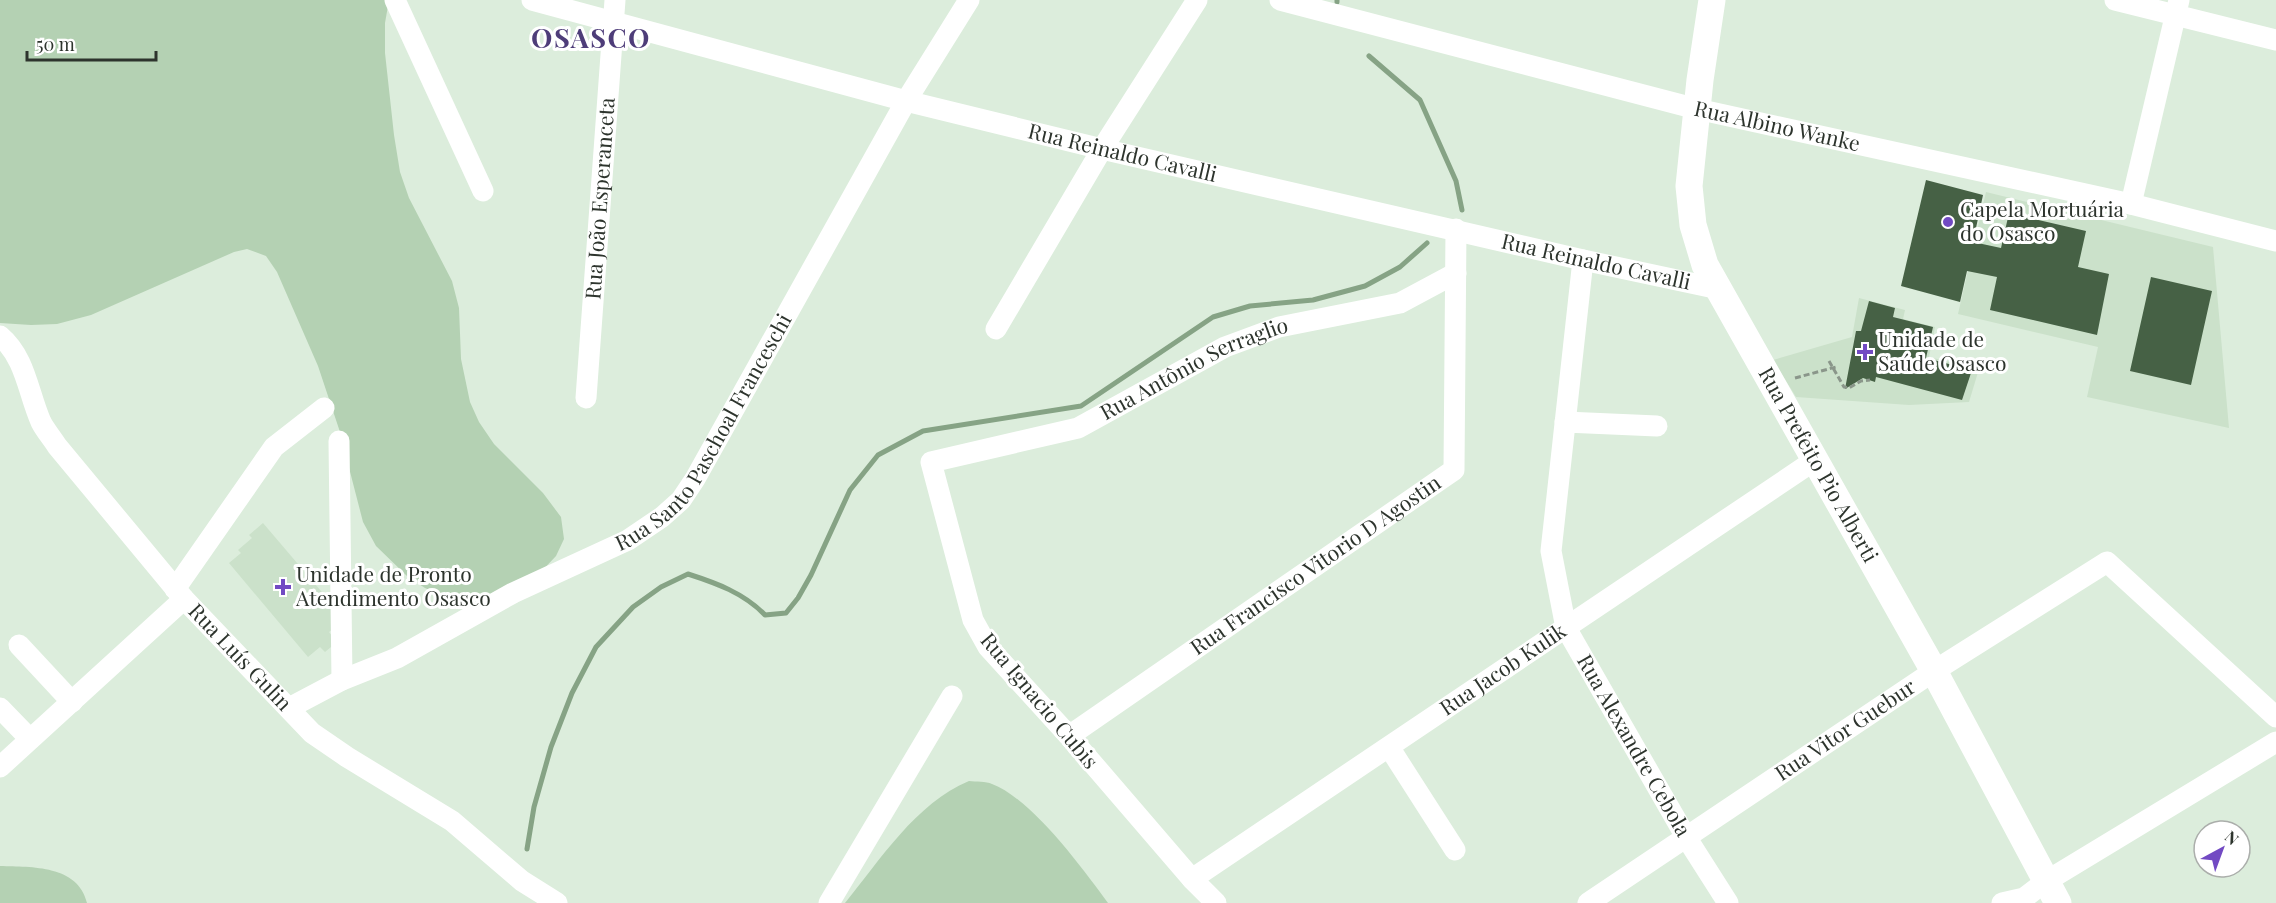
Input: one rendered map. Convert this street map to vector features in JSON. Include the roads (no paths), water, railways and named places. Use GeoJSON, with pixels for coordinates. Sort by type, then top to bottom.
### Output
{"type":"FeatureCollection","features":[{"type":"Feature","properties":{"kind":"main road","name":"Rua Prefeito Pio Alberti"},"geometry":{"type":"LineString","coordinates":[[1712,0],[1689,186],[1693,225],[1705,265],[1934,671],[2051,892]]}},
{"type":"Feature","properties":{"kind":"street"},"geometry":{"type":"LineString","coordinates":[[394,0],[483,191]]}},
{"type":"Feature","properties":{"kind":"street","name":"Rua Reinaldo Cavalli"},"geometry":{"type":"LineString","coordinates":[[532,0],[906,101],[1102,149],[1583,260],[1719,289]]}},
{"type":"Feature","properties":{"kind":"street","name":"Rua João Esperanceta"},"geometry":{"type":"LineString","coordinates":[[586,398],[615,0]]}},
{"type":"Feature","properties":{"kind":"street","name":"Rua Santo Paschoal Franceschi"},"geometry":{"type":"LineString","coordinates":[[289,708],[342,680],[397,658],[513,593],[628,540],[662,517],[681,500],[695,479],[906,101],[969,0]]}},
{"type":"Feature","properties":{"kind":"street"},"geometry":{"type":"LineString","coordinates":[[996,329],[1102,149],[1197,0]]}},
{"type":"Feature","properties":{"kind":"street","name":"Rua Albino Wanke"},"geometry":{"type":"LineString","coordinates":[[1280,0],[1697,109],[2131,204],[2276,242]]}},
{"type":"Feature","properties":{"kind":"street"},"geometry":{"type":"LineString","coordinates":[[2115,0],[2177,7],[2276,40]]}},
{"type":"Feature","properties":{"kind":"street"},"geometry":{"type":"LineString","coordinates":[[2131,204],[2177,7]]}},
{"type":"Feature","properties":{"kind":"street","name":"Rua Francisco Vitorio D Agostin"},"geometry":{"type":"LineString","coordinates":[[1069,736],[1454,470],[1456,230]]}},
{"type":"Feature","properties":{"kind":"street","name":"Rua Alexandre Cebola"},"geometry":{"type":"LineString","coordinates":[[1583,260],[1551,551],[1566,628],[1686,837],[1728,903]]}},
{"type":"Feature","properties":{"kind":"street","name":"Rua Antônio Serraglio"},"geometry":{"type":"LineString","coordinates":[[931,462],[1078,428],[1225,347],[1279,327],[1400,303],[1456,273]]}},
{"type":"Feature","properties":{"kind":"street","name":"Rua Luís Gulin"},"geometry":{"type":"LineString","coordinates":[[0,336],[6,341],[23,367],[42,423],[57,446],[179,594],[312,733],[452,821],[522,881],[557,903]]}},
{"type":"Feature","properties":{"kind":"street"},"geometry":{"type":"LineString","coordinates":[[0,767],[72,702],[179,594],[274,447],[324,408]]}},
{"type":"Feature","properties":{"kind":"street"},"geometry":{"type":"LineString","coordinates":[[1565,422],[1657,426]]}},
{"type":"Feature","properties":{"kind":"street"},"geometry":{"type":"LineString","coordinates":[[339,441],[342,680]]}},
{"type":"Feature","properties":{"kind":"street","name":"Rua Jacob Kulik"},"geometry":{"type":"LineString","coordinates":[[1191,879],[1815,460]]}},
{"type":"Feature","properties":{"kind":"street","name":"Rua Ignacio Cubis"},"geometry":{"type":"LineString","coordinates":[[931,462],[972,620],[987,647],[1069,736],[1191,879],[1216,903]]}},
{"type":"Feature","properties":{"kind":"street","name":"Rua Vitor Guebur"},"geometry":{"type":"LineString","coordinates":[[1588,903],[1934,671],[2107,562],[2276,717]]}},
{"type":"Feature","properties":{"kind":"street"},"geometry":{"type":"LineString","coordinates":[[19,645],[72,702]]}},
{"type":"Feature","properties":{"kind":"street"},"geometry":{"type":"LineString","coordinates":[[829,903],[952,696]]}},
{"type":"Feature","properties":{"kind":"street"},"geometry":{"type":"LineString","coordinates":[[0,708],[30,739]]}},
{"type":"Feature","properties":{"kind":"street"},"geometry":{"type":"LineString","coordinates":[[2002,903],[2051,892],[2276,742]]}},
{"type":"Feature","properties":{"kind":"street"},"geometry":{"type":"LineString","coordinates":[[1389,747],[1455,850]]}},
{"type":"Feature","properties":{"kind":"waterway"},"geometry":{"type":"LineString","coordinates":[[1369,56],[1420,100],[1456,181],[1462,210]]}},
{"type":"Feature","properties":{"kind":"waterway"},"geometry":{"type":"LineString","coordinates":[[527,849],[534,807],[551,747],[572,693],[596,647],[633,607],[661,587],[688,574],[739,595],[765,615],[786,613],[811,575],[850,490],[878,455],[923,431],[1081,406],[1213,317],[1250,306],[1313,300],[1365,286],[1400,267],[1427,243]]}},
{"type":"Feature","properties":{"kind":"place","name":"Capela Mortuária do Osasco"},"geometry":{"type":"Point","coordinates":[1948,222]}},
{"type":"Feature","properties":{"kind":"place","name":"Unidade de Saúde Osasco"},"geometry":{"type":"Point","coordinates":[1865,352]}},
{"type":"Feature","properties":{"kind":"place","name":"Unidade de Pronto Atendimento Osasco"},"geometry":{"type":"Point","coordinates":[283,587]}},
{"type":"Feature","properties":{"kind":"district","name":"OSASCO"},"geometry":{"type":"Point","coordinates":[591,39]}}]}
